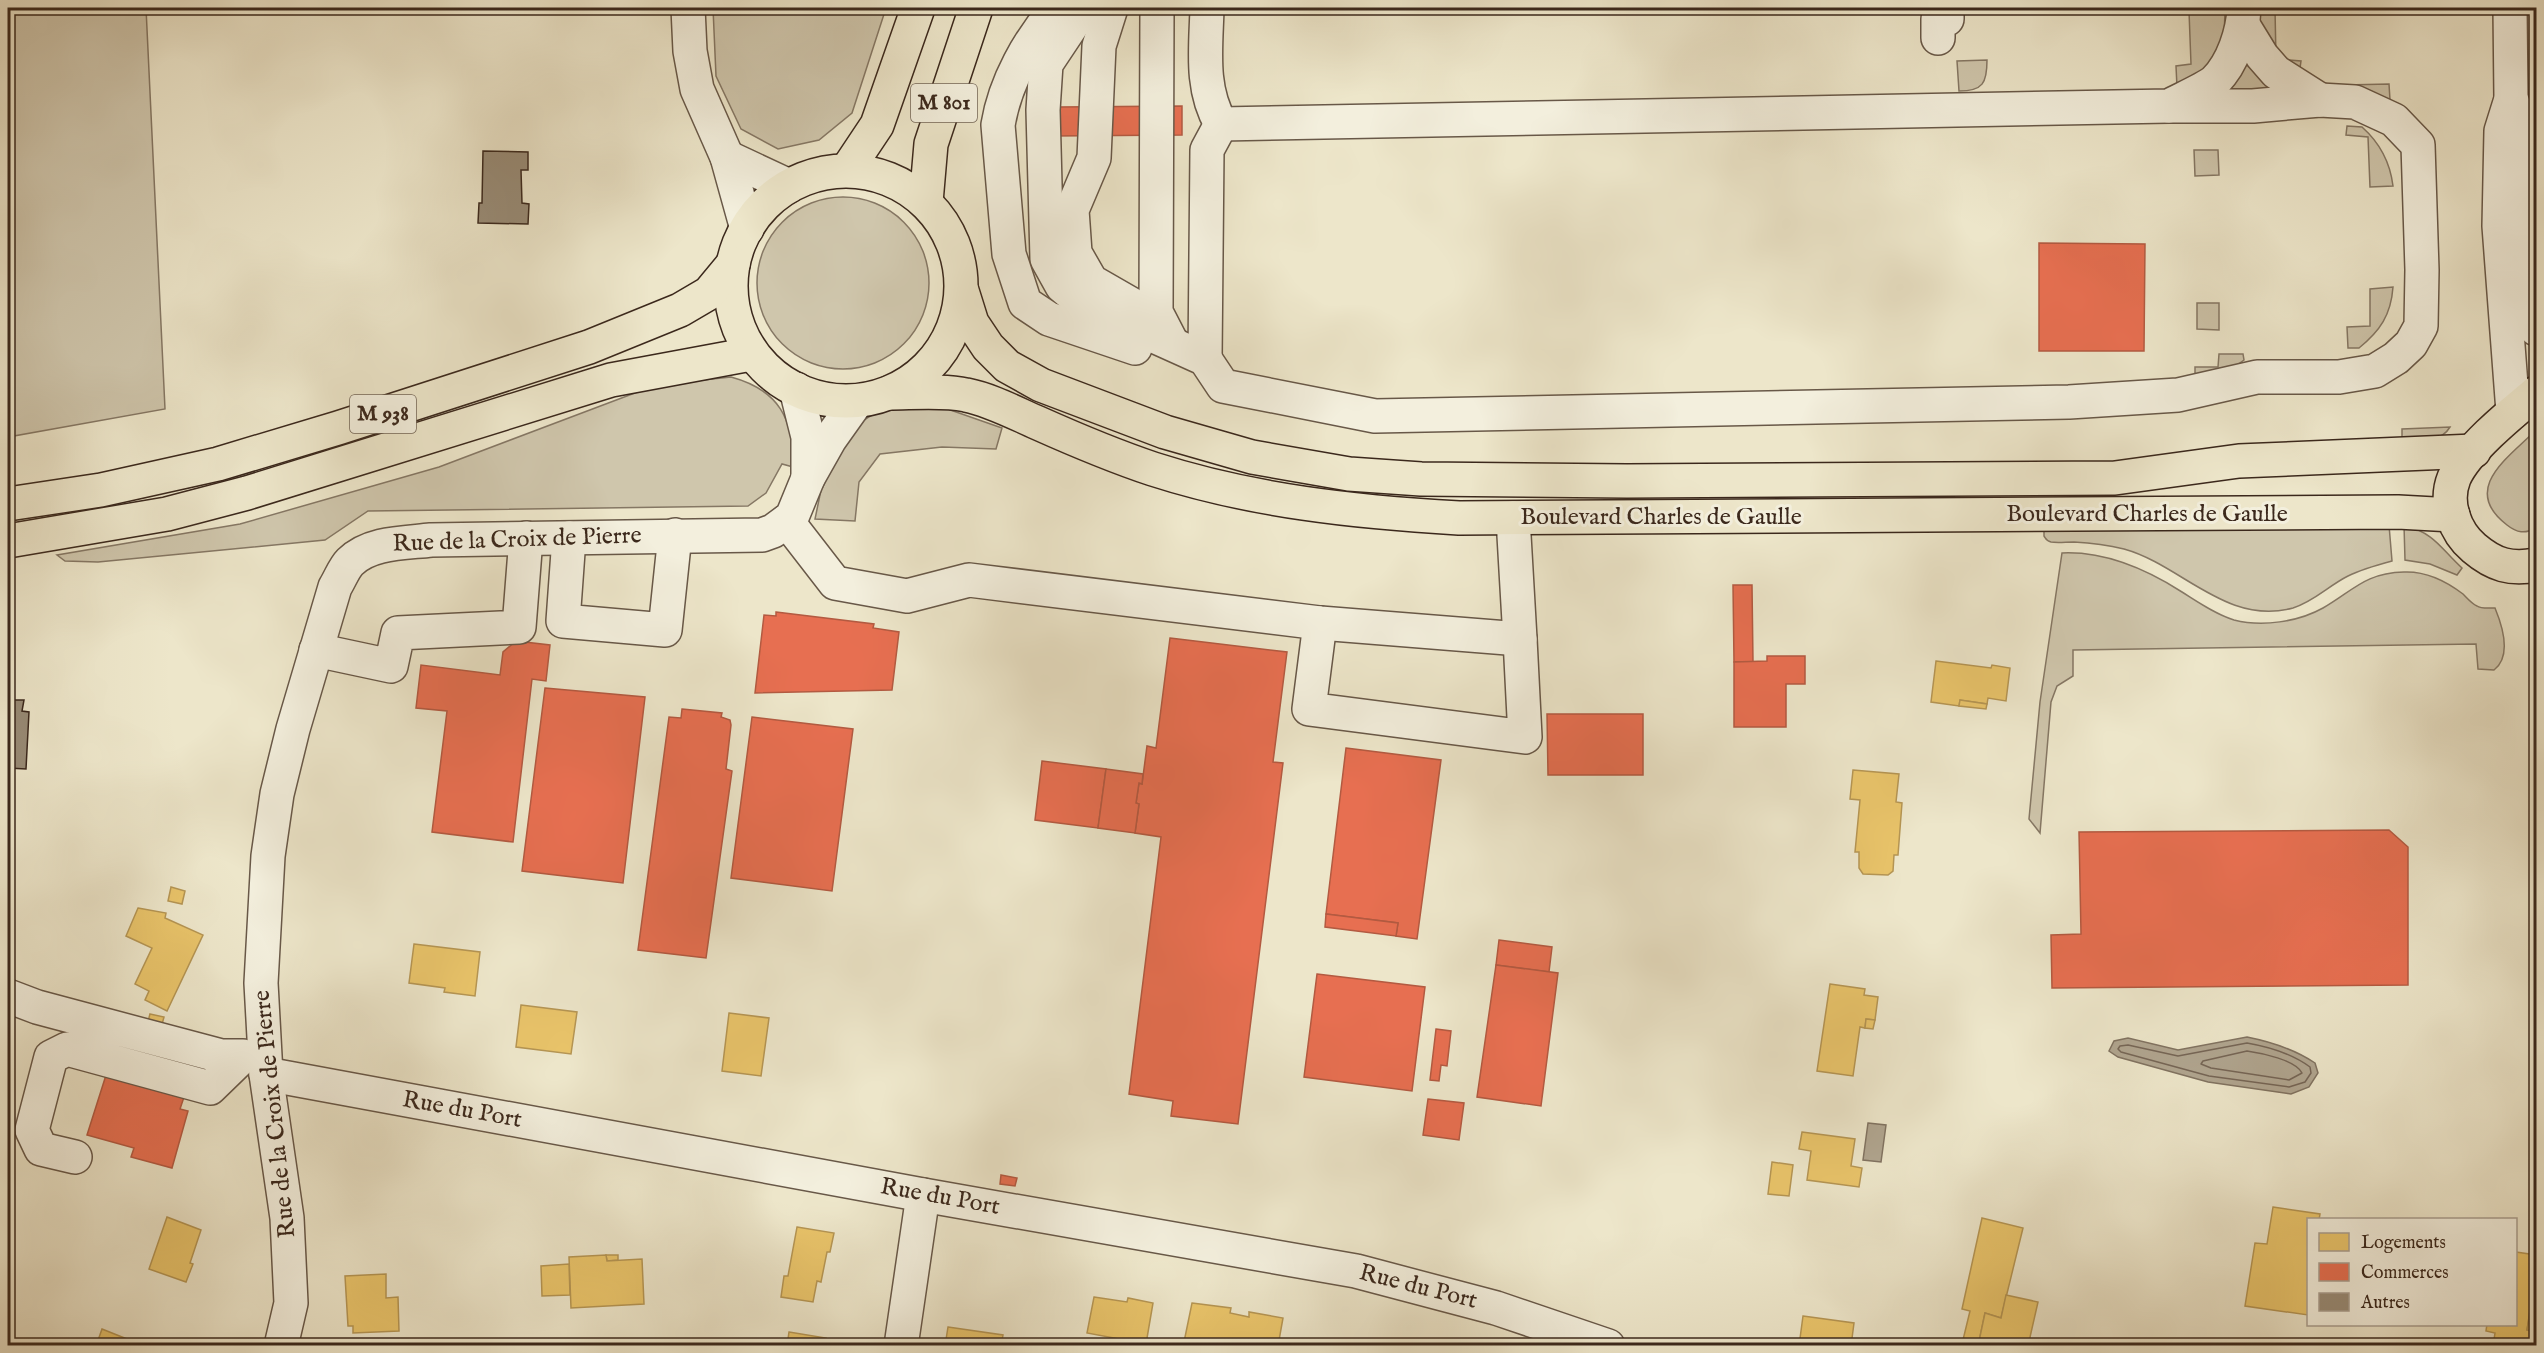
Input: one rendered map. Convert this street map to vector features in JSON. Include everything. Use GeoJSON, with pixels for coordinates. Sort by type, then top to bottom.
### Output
{"type":"FeatureCollection","features":[{"type":"Feature","properties":{"kind":"main road","name":"M 801"},"geometry":{"type":"LineString","coordinates":[[847,170],[877,125],[918,8]]}},
{"type":"Feature","properties":{"kind":"main road","name":"M 801"},"geometry":{"type":"LineString","coordinates":[[926,202],[931,144],[976,8]]}},
{"type":"Feature","properties":{"kind":"main road"},"geometry":{"type":"LineString","coordinates":[[847,170],[875,174],[893,181],[926,202],[946,228],[955,248],[959,258],[962,291],[952,330],[940,353],[918,377],[889,393],[856,400],[826,399],[796,389],[772,374],[750,354],[738,324],[731,294],[733,264],[747,229],[765,204],[789,186],[817,174],[847,170]]}},
{"type":"Feature","properties":{"kind":"main road","name":"M 938"},"geometry":{"type":"LineString","coordinates":[[8,504],[101,490],[218,464],[589,347],[680,310],[709,293],[733,264]]}},
{"type":"Feature","properties":{"kind":"main road","name":"Boulevard Charles de Gaulle"},"geometry":{"type":"LineString","coordinates":[[962,291],[972,323],[988,347],[1007,366],[1041,385],[1165,432],[1252,457],[1349,474],[1422,479],[1616,481],[2115,478],[2240,461],[2474,451]]}},
{"type":"Feature","properties":{"kind":"main road","name":"M 938"},"geometry":{"type":"LineString","coordinates":[[8,541],[167,514],[259,490],[611,380],[750,354]]}},
{"type":"Feature","properties":{"kind":"main road","name":"Boulevard Charles de Gaulle"},"geometry":{"type":"LineString","coordinates":[[889,393],[965,394],[1153,469],[1244,492],[1335,509],[1395,514],[1459,518],[2398,512],[2452,515]]}},
{"type":"Feature","properties":{"kind":"main road"},"geometry":{"type":"LineString","coordinates":[[2525,403],[2474,451],[2453,479],[2450,498],[2452,515],[2458,531],[2468,543],[2491,561],[2500,566],[2520,568],[2536,565]]}},
{"type":"Feature","properties":{"kind":"street"},"geometry":{"type":"LineString","coordinates":[[687,8],[690,51],[697,89],[727,157],[747,229]]}},
{"type":"Feature","properties":{"kind":"street"},"geometry":{"type":"LineString","coordinates":[[1057,8],[1036,36],[1020,64],[1006,92],[998,125],[1009,254],[1025,303],[1049,319],[1151,354],[1205,359]]}},
{"type":"Feature","properties":{"kind":"street"},"geometry":{"type":"LineString","coordinates":[[1094,8],[1074,22],[1046,64],[1043,110],[1047,259],[1062,286],[1085,304],[1205,359],[1223,386],[1375,416],[2069,402],[2178,395],[2257,377],[2339,377],[2375,371],[2411,344],[2421,326],[2422,270],[2418,145],[2394,120],[2355,102],[2320,100],[2253,106],[1221,124]]}},
{"type":"Feature","properties":{"kind":"street"},"geometry":{"type":"LineString","coordinates":[[1111,8],[1099,46],[1094,158],[1072,210],[1075,253],[1091,281],[1131,304],[1159,338]]}},
{"type":"Feature","properties":{"kind":"street"},"geometry":{"type":"LineString","coordinates":[[1157,8],[1156,312],[1159,338]]}},
{"type":"Feature","properties":{"kind":"street"},"geometry":{"type":"LineString","coordinates":[[1207,8],[1205,70],[1210,106],[1221,124]]}},
{"type":"Feature","properties":{"kind":"street"},"geometry":{"type":"LineString","coordinates":[[2510,8],[2511,99],[2501,131],[2499,226],[2525,403]]}},
{"type":"Feature","properties":{"kind":"street"},"geometry":{"type":"LineString","coordinates":[[2244,16],[2262,56],[2276,72],[2320,100]]}},
{"type":"Feature","properties":{"kind":"street"},"geometry":{"type":"LineString","coordinates":[[2169,106],[2214,82],[2229,60],[2244,16]]}},
{"type":"Feature","properties":{"kind":"street"},"geometry":{"type":"LineString","coordinates":[[2511,99],[2524,130],[2528,182],[2528,288],[2536,329]]}},
{"type":"Feature","properties":{"kind":"street"},"geometry":{"type":"LineString","coordinates":[[1205,359],[1207,150],[1221,124]]}},
{"type":"Feature","properties":{"kind":"street"},"geometry":{"type":"LineString","coordinates":[[727,157],[789,186]]}},
{"type":"Feature","properties":{"kind":"street"},"geometry":{"type":"LineString","coordinates":[[796,389],[808,437],[808,478]]}},
{"type":"Feature","properties":{"kind":"street"},"geometry":{"type":"LineString","coordinates":[[856,400],[830,439],[808,478],[797,508],[787,521],[835,584],[907,596],[969,580],[1320,623],[1520,639]]}},
{"type":"Feature","properties":{"kind":"street"},"geometry":{"type":"LineString","coordinates":[[1320,623],[1309,710],[1525,737],[1513,518]]}},
{"type":"Feature","properties":{"kind":"street","name":"Rue de la Croix de Pierre"},"geometry":{"type":"LineString","coordinates":[[281,1346],[291,1304],[287,1218],[266,1074],[261,983],[268,856],[277,794],[292,729],[335,587],[346,567],[350,562],[380,545],[431,540],[762,535],[773,531],[787,521]]}},
{"type":"Feature","properties":{"kind":"street"},"geometry":{"type":"LineString","coordinates":[[569,538],[562,621],[665,630],[675,535]]}},
{"type":"Feature","properties":{"kind":"street"},"geometry":{"type":"LineString","coordinates":[[316,650],[391,666],[398,633],[519,627],[526,538]]}},
{"type":"Feature","properties":{"kind":"street"},"geometry":{"type":"LineString","coordinates":[[8,996],[37,1007],[221,1056],[243,1056],[210,1088],[67,1049],[51,1057],[32,1130],[40,1149],[75,1157]]}},
{"type":"Feature","properties":{"kind":"street","name":"Rue du Port"},"geometry":{"type":"LineString","coordinates":[[266,1074],[923,1195],[1356,1271],[1496,1308],[1608,1346]]}},
{"type":"Feature","properties":{"kind":"street"},"geometry":{"type":"LineString","coordinates":[[901,1346],[923,1195]]}},
{"type":"Feature","properties":{"kind":"shaded area"},"geometry":{"type":"Polygon","coordinates":[[[8,8],[146,8],[165,409],[8,437],[8,8]]]}},
{"type":"Feature","properties":{"kind":"shaded area"},"geometry":{"type":"Polygon","coordinates":[[[713,8],[886,8],[852,113],[819,140],[778,149],[741,129],[716,76],[713,8]]]}},
{"type":"Feature","properties":{"kind":"shaded area"},"geometry":{"type":"Polygon","coordinates":[[[2275,9],[2276,59],[2301,61],[2300,68],[2275,63],[2254,10],[2275,9]]]}},
{"type":"Feature","properties":{"kind":"shaded area"},"geometry":{"type":"Polygon","coordinates":[[[2225,10],[2224,41],[2207,70],[2177,87],[2176,66],[2191,64],[2189,11],[2225,10]]]}},
{"type":"Feature","properties":{"kind":"shaded area"},"geometry":{"type":"Polygon","coordinates":[[[2244,43],[2287,91],[2205,98],[2244,43]]]}},
{"type":"Feature","properties":{"kind":"shaded area"},"geometry":{"type":"Polygon","coordinates":[[[1987,60],[1986,75],[1982,84],[1967,91],[1959,91],[1957,61],[1987,60]]]}},
{"type":"Feature","properties":{"kind":"shaded area"},"geometry":{"type":"Polygon","coordinates":[[[2389,84],[2390,100],[2344,85],[2389,84]]]}},
{"type":"Feature","properties":{"kind":"shaded area"},"geometry":{"type":"Polygon","coordinates":[[[2347,126],[2362,127],[2374,139],[2387,161],[2393,186],[2370,187],[2368,137],[2346,135],[2347,126]]]}},
{"type":"Feature","properties":{"kind":"shaded area"},"geometry":{"type":"Polygon","coordinates":[[[2194,150],[2218,150],[2219,175],[2195,176],[2194,150]]]}},
{"type":"Feature","properties":{"kind":"shaded area"},"geometry":{"type":"Polygon","coordinates":[[[843,197],[876,204],[904,222],[922,250],[929,283],[922,316],[904,344],[876,362],[843,369],[810,362],[782,344],[764,316],[757,283],[764,250],[782,222],[810,204],[843,197]]]}},
{"type":"Feature","properties":{"kind":"shaded area"},"geometry":{"type":"Polygon","coordinates":[[[2393,287],[2390,306],[2378,329],[2359,348],[2348,348],[2347,327],[2370,326],[2370,289],[2393,287]]]}},
{"type":"Feature","properties":{"kind":"shaded area"},"geometry":{"type":"Polygon","coordinates":[[[2197,303],[2219,303],[2219,330],[2197,329],[2197,303]]]}},
{"type":"Feature","properties":{"kind":"shaded area"},"geometry":{"type":"Polygon","coordinates":[[[2219,354],[2243,354],[2244,360],[2237,365],[2199,379],[2195,373],[2195,367],[2218,367],[2219,354]]]}},
{"type":"Feature","properties":{"kind":"shaded area"},"geometry":{"type":"Polygon","coordinates":[[[731,377],[761,390],[772,399],[786,421],[793,450],[793,467],[782,464],[766,493],[748,506],[368,511],[325,540],[98,562],[65,561],[57,555],[240,524],[439,467],[656,385],[731,377]]]}},
{"type":"Feature","properties":{"kind":"shaded area"},"geometry":{"type":"Polygon","coordinates":[[[939,406],[1002,428],[996,449],[942,447],[880,454],[859,482],[855,521],[815,519],[821,490],[834,451],[856,425],[883,408],[939,406]]]}},
{"type":"Feature","properties":{"kind":"shaded area"},"geometry":{"type":"Polygon","coordinates":[[[2450,427],[2441,436],[2435,438],[2402,439],[2402,429],[2450,427]]]}},
{"type":"Feature","properties":{"kind":"shaded area"},"geometry":{"type":"Polygon","coordinates":[[[2536,430],[2536,528],[2521,532],[2511,528],[2494,512],[2488,499],[2488,487],[2493,474],[2502,463],[2536,430]]]}},
{"type":"Feature","properties":{"kind":"shaded area"},"geometry":{"type":"Polygon","coordinates":[[[2389,525],[2392,561],[2348,576],[2301,605],[2269,611],[2246,609],[2225,601],[2145,557],[2124,549],[2086,543],[2051,542],[2044,536],[2044,529],[2389,525]]]}},
{"type":"Feature","properties":{"kind":"shaded area"},"geometry":{"type":"Polygon","coordinates":[[[2404,525],[2437,542],[2462,568],[2457,575],[2430,564],[2405,560],[2404,525]]]}},
{"type":"Feature","properties":{"kind":"shaded area"},"geometry":{"type":"Polygon","coordinates":[[[2062,553],[2094,555],[2125,563],[2154,576],[2220,614],[2234,620],[2256,623],[2280,622],[2313,613],[2369,579],[2391,573],[2420,573],[2450,585],[2479,607],[2495,608],[2503,631],[2503,657],[2494,670],[2478,669],[2476,644],[2073,650],[2073,676],[2057,686],[2051,702],[2040,833],[2029,819],[2040,702],[2062,553]]]}},
{"type":"Feature","properties":{"kind":"water"},"geometry":{"type":"Polygon","coordinates":[[[2247,1037],[2282,1047],[2315,1063],[2318,1073],[2309,1087],[2291,1094],[2208,1082],[2118,1057],[2109,1051],[2114,1041],[2128,1038],[2178,1050],[2247,1037]]]}},
{"type":"Feature","properties":{"kind":"water"},"geometry":{"type":"Polygon","coordinates":[[[1868,1123],[1886,1125],[1881,1162],[1863,1160],[1868,1123]]]}},
{"type":"Feature","properties":{"kind":"building: Logements"},"geometry":{"type":"Polygon","coordinates":[[[1936,661],[2010,668],[2006,701],[1988,698],[1987,704],[1960,700],[1959,706],[1931,702],[1936,661]]]}},
{"type":"Feature","properties":{"kind":"building: Logements"},"geometry":{"type":"Polygon","coordinates":[[[1960,700],[1987,704],[1986,709],[1959,706],[1960,700]]]}},
{"type":"Feature","properties":{"kind":"building: Logements"},"geometry":{"type":"Polygon","coordinates":[[[1853,770],[1899,774],[1896,802],[1902,803],[1898,855],[1894,855],[1893,871],[1888,875],[1863,874],[1859,868],[1859,852],[1855,852],[1860,800],[1850,799],[1853,770]]]}},
{"type":"Feature","properties":{"kind":"building: Logements"},"geometry":{"type":"Polygon","coordinates":[[[171,887],[185,891],[182,904],[168,901],[171,887]]]}},
{"type":"Feature","properties":{"kind":"building: Logements"},"geometry":{"type":"Polygon","coordinates":[[[138,908],[166,913],[165,918],[203,935],[167,1011],[145,1000],[149,991],[135,984],[152,948],[126,936],[138,908]]]}},
{"type":"Feature","properties":{"kind":"building: Logements"},"geometry":{"type":"Polygon","coordinates":[[[414,944],[480,952],[475,996],[444,992],[445,988],[409,983],[414,944]]]}},
{"type":"Feature","properties":{"kind":"building: Logements"},"geometry":{"type":"Polygon","coordinates":[[[1830,984],[1865,989],[1864,995],[1878,997],[1875,1020],[1866,1019],[1865,1028],[1860,1027],[1853,1076],[1817,1071],[1830,984]]]}},
{"type":"Feature","properties":{"kind":"building: Logements"},"geometry":{"type":"Polygon","coordinates":[[[521,1005],[577,1012],[571,1054],[516,1047],[521,1005]]]}},
{"type":"Feature","properties":{"kind":"building: Logements"},"geometry":{"type":"Polygon","coordinates":[[[729,1013],[769,1018],[761,1076],[722,1071],[729,1013]]]}},
{"type":"Feature","properties":{"kind":"building: Logements"},"geometry":{"type":"Polygon","coordinates":[[[150,1014],[164,1017],[161,1028],[147,1025],[150,1014]]]}},
{"type":"Feature","properties":{"kind":"building: Logements"},"geometry":{"type":"Polygon","coordinates":[[[1866,1019],[1875,1020],[1873,1029],[1865,1028],[1866,1019]]]}},
{"type":"Feature","properties":{"kind":"building: Logements"},"geometry":{"type":"Polygon","coordinates":[[[1802,1132],[1855,1139],[1851,1166],[1862,1168],[1859,1187],[1807,1180],[1811,1151],[1799,1149],[1802,1132]]]}},
{"type":"Feature","properties":{"kind":"building: Logements"},"geometry":{"type":"Polygon","coordinates":[[[1772,1162],[1793,1165],[1789,1196],[1768,1194],[1772,1162]]]}},
{"type":"Feature","properties":{"kind":"building: Logements"},"geometry":{"type":"Polygon","coordinates":[[[2273,1207],[2320,1214],[2319,1218],[2307,1218],[2307,1315],[2245,1306],[2255,1243],[2267,1244],[2273,1207]]]}},
{"type":"Feature","properties":{"kind":"building: Logements"},"geometry":{"type":"Polygon","coordinates":[[[167,1217],[201,1230],[186,1282],[149,1269],[167,1217]]]}},
{"type":"Feature","properties":{"kind":"building: Logements"},"geometry":{"type":"Polygon","coordinates":[[[1982,1218],[2023,1228],[2001,1318],[1985,1313],[1978,1346],[1969,1346],[1962,1344],[1970,1311],[1962,1309],[1982,1218]]]}},
{"type":"Feature","properties":{"kind":"building: Logements"},"geometry":{"type":"Polygon","coordinates":[[[797,1227],[834,1233],[830,1252],[827,1252],[821,1282],[817,1281],[813,1302],[781,1297],[784,1276],[788,1276],[797,1227]]]}},
{"type":"Feature","properties":{"kind":"building: Logements"},"geometry":{"type":"Polygon","coordinates":[[[2517,1252],[2536,1255],[2536,1278],[2527,1330],[2536,1332],[2536,1346],[2493,1346],[2495,1333],[2486,1331],[2487,1326],[2517,1326],[2517,1252]]]}},
{"type":"Feature","properties":{"kind":"building: Logements"},"geometry":{"type":"Polygon","coordinates":[[[606,1255],[618,1255],[618,1260],[607,1261],[606,1255]]]}},
{"type":"Feature","properties":{"kind":"building: Logements"},"geometry":{"type":"Polygon","coordinates":[[[606,1255],[607,1261],[642,1259],[644,1304],[571,1308],[569,1257],[606,1255]]]}},
{"type":"Feature","properties":{"kind":"building: Logements"},"geometry":{"type":"Polygon","coordinates":[[[569,1264],[570,1295],[542,1296],[541,1266],[569,1264]]]}},
{"type":"Feature","properties":{"kind":"building: Logements"},"geometry":{"type":"Polygon","coordinates":[[[386,1274],[386,1298],[398,1297],[399,1331],[353,1333],[353,1326],[348,1326],[345,1276],[386,1274]]]}},
{"type":"Feature","properties":{"kind":"building: Logements"},"geometry":{"type":"Polygon","coordinates":[[[2536,1278],[2536,1332],[2527,1330],[2536,1278]]]}},
{"type":"Feature","properties":{"kind":"building: Logements"},"geometry":{"type":"Polygon","coordinates":[[[2006,1295],[2038,1302],[2028,1346],[1978,1346],[1985,1313],[2001,1318],[2006,1295]]]}},
{"type":"Feature","properties":{"kind":"building: Logements"},"geometry":{"type":"Polygon","coordinates":[[[1094,1297],[1127,1302],[1128,1298],[1153,1303],[1146,1344],[1087,1333],[1094,1297]]]}},
{"type":"Feature","properties":{"kind":"building: Logements"},"geometry":{"type":"Polygon","coordinates":[[[1192,1303],[1231,1308],[1230,1313],[1249,1317],[1249,1312],[1283,1318],[1278,1346],[1205,1346],[1184,1342],[1192,1303]]]}},
{"type":"Feature","properties":{"kind":"building: Logements"},"geometry":{"type":"Polygon","coordinates":[[[1803,1316],[1854,1323],[1851,1346],[1799,1346],[1803,1316]]]}},
{"type":"Feature","properties":{"kind":"building: Logements"},"geometry":{"type":"Polygon","coordinates":[[[948,1327],[1003,1335],[1001,1346],[945,1346],[948,1327]]]}},
{"type":"Feature","properties":{"kind":"building: Logements"},"geometry":{"type":"Polygon","coordinates":[[[102,1329],[137,1343],[136,1346],[96,1346],[102,1329]]]}},
{"type":"Feature","properties":{"kind":"building: Logements"},"geometry":{"type":"Polygon","coordinates":[[[789,1332],[826,1338],[824,1346],[787,1346],[789,1332]]]}},
{"type":"Feature","properties":{"kind":"building: Commerces"},"geometry":{"type":"Polygon","coordinates":[[[1182,106],[1182,135],[1052,136],[1058,107],[1182,106]]]}},
{"type":"Feature","properties":{"kind":"building: Commerces"},"geometry":{"type":"Polygon","coordinates":[[[2039,243],[2145,244],[2144,351],[2039,351],[2039,243]]]}},
{"type":"Feature","properties":{"kind":"building: Commerces"},"geometry":{"type":"Polygon","coordinates":[[[1733,585],[1752,585],[1753,662],[1734,662],[1733,585]]]}},
{"type":"Feature","properties":{"kind":"building: Commerces"},"geometry":{"type":"Polygon","coordinates":[[[776,612],[874,624],[873,628],[899,632],[892,690],[755,693],[764,615],[776,616],[776,612]]]}},
{"type":"Feature","properties":{"kind":"building: Commerces"},"geometry":{"type":"Polygon","coordinates":[[[1170,638],[1287,652],[1273,762],[1283,763],[1238,1124],[1171,1116],[1173,1101],[1129,1094],[1161,837],[1135,833],[1139,804],[1136,803],[1139,783],[1142,784],[1147,746],[1156,748],[1170,638]]]}},
{"type":"Feature","properties":{"kind":"building: Commerces"},"geometry":{"type":"Polygon","coordinates":[[[516,641],[550,645],[546,681],[532,679],[513,842],[432,832],[447,711],[416,708],[421,665],[500,675],[503,652],[516,641]]]}},
{"type":"Feature","properties":{"kind":"building: Commerces"},"geometry":{"type":"Polygon","coordinates":[[[1767,656],[1805,656],[1805,684],[1786,684],[1786,727],[1734,727],[1734,662],[1767,661],[1767,656]]]}},
{"type":"Feature","properties":{"kind":"building: Commerces"},"geometry":{"type":"Polygon","coordinates":[[[545,688],[645,697],[623,883],[522,871],[545,688]]]}},
{"type":"Feature","properties":{"kind":"building: Commerces"},"geometry":{"type":"Polygon","coordinates":[[[682,709],[722,713],[721,717],[730,720],[731,725],[726,769],[732,771],[706,958],[638,950],[669,717],[681,718],[682,709]]]}},
{"type":"Feature","properties":{"kind":"building: Commerces"},"geometry":{"type":"Polygon","coordinates":[[[1547,714],[1643,714],[1643,775],[1548,775],[1547,714]]]}},
{"type":"Feature","properties":{"kind":"building: Commerces"},"geometry":{"type":"Polygon","coordinates":[[[752,717],[853,729],[832,891],[731,878],[752,717]]]}},
{"type":"Feature","properties":{"kind":"building: Commerces"},"geometry":{"type":"Polygon","coordinates":[[[1346,748],[1441,760],[1417,939],[1396,936],[1398,923],[1326,914],[1346,748]]]}},
{"type":"Feature","properties":{"kind":"building: Commerces"},"geometry":{"type":"Polygon","coordinates":[[[1042,761],[1106,769],[1098,828],[1035,820],[1042,761]]]}},
{"type":"Feature","properties":{"kind":"building: Commerces"},"geometry":{"type":"Polygon","coordinates":[[[1106,769],[1143,774],[1136,803],[1139,804],[1135,833],[1098,828],[1106,769]]]}},
{"type":"Feature","properties":{"kind":"building: Commerces"},"geometry":{"type":"Polygon","coordinates":[[[2389,830],[2408,847],[2408,985],[2052,988],[2051,935],[2081,934],[2079,832],[2389,830]]]}},
{"type":"Feature","properties":{"kind":"building: Commerces"},"geometry":{"type":"Polygon","coordinates":[[[1326,914],[1398,923],[1396,936],[1325,927],[1326,914]]]}},
{"type":"Feature","properties":{"kind":"building: Commerces"},"geometry":{"type":"Polygon","coordinates":[[[1499,940],[1552,947],[1549,972],[1496,965],[1499,940]]]}},
{"type":"Feature","properties":{"kind":"building: Commerces"},"geometry":{"type":"Polygon","coordinates":[[[1496,965],[1558,973],[1541,1106],[1477,1097],[1496,965]]]}},
{"type":"Feature","properties":{"kind":"building: Commerces"},"geometry":{"type":"Polygon","coordinates":[[[1317,974],[1425,987],[1412,1091],[1304,1077],[1317,974]]]}},
{"type":"Feature","properties":{"kind":"building: Commerces"},"geometry":{"type":"Polygon","coordinates":[[[1436,1029],[1451,1031],[1447,1066],[1441,1065],[1439,1081],[1430,1080],[1436,1029]]]}},
{"type":"Feature","properties":{"kind":"building: Commerces"},"geometry":{"type":"Polygon","coordinates":[[[107,1072],[185,1094],[180,1109],[188,1111],[172,1168],[131,1157],[134,1148],[87,1135],[107,1072]]]}},
{"type":"Feature","properties":{"kind":"building: Commerces"},"geometry":{"type":"Polygon","coordinates":[[[1428,1099],[1464,1103],[1459,1140],[1423,1135],[1428,1099]]]}},
{"type":"Feature","properties":{"kind":"building: Commerces"},"geometry":{"type":"Polygon","coordinates":[[[1001,1175],[1017,1178],[1015,1186],[1000,1184],[1001,1175]]]}},
{"type":"Feature","properties":{"kind":"building: Autres"},"geometry":{"type":"Polygon","coordinates":[[[483,151],[528,152],[528,170],[521,170],[522,203],[529,204],[528,224],[478,223],[479,203],[482,203],[483,151]]]}},
{"type":"Feature","properties":{"kind":"building: Autres"},"geometry":{"type":"Polygon","coordinates":[[[8,700],[24,700],[22,711],[29,712],[26,769],[8,768],[8,700]]]}}]}
